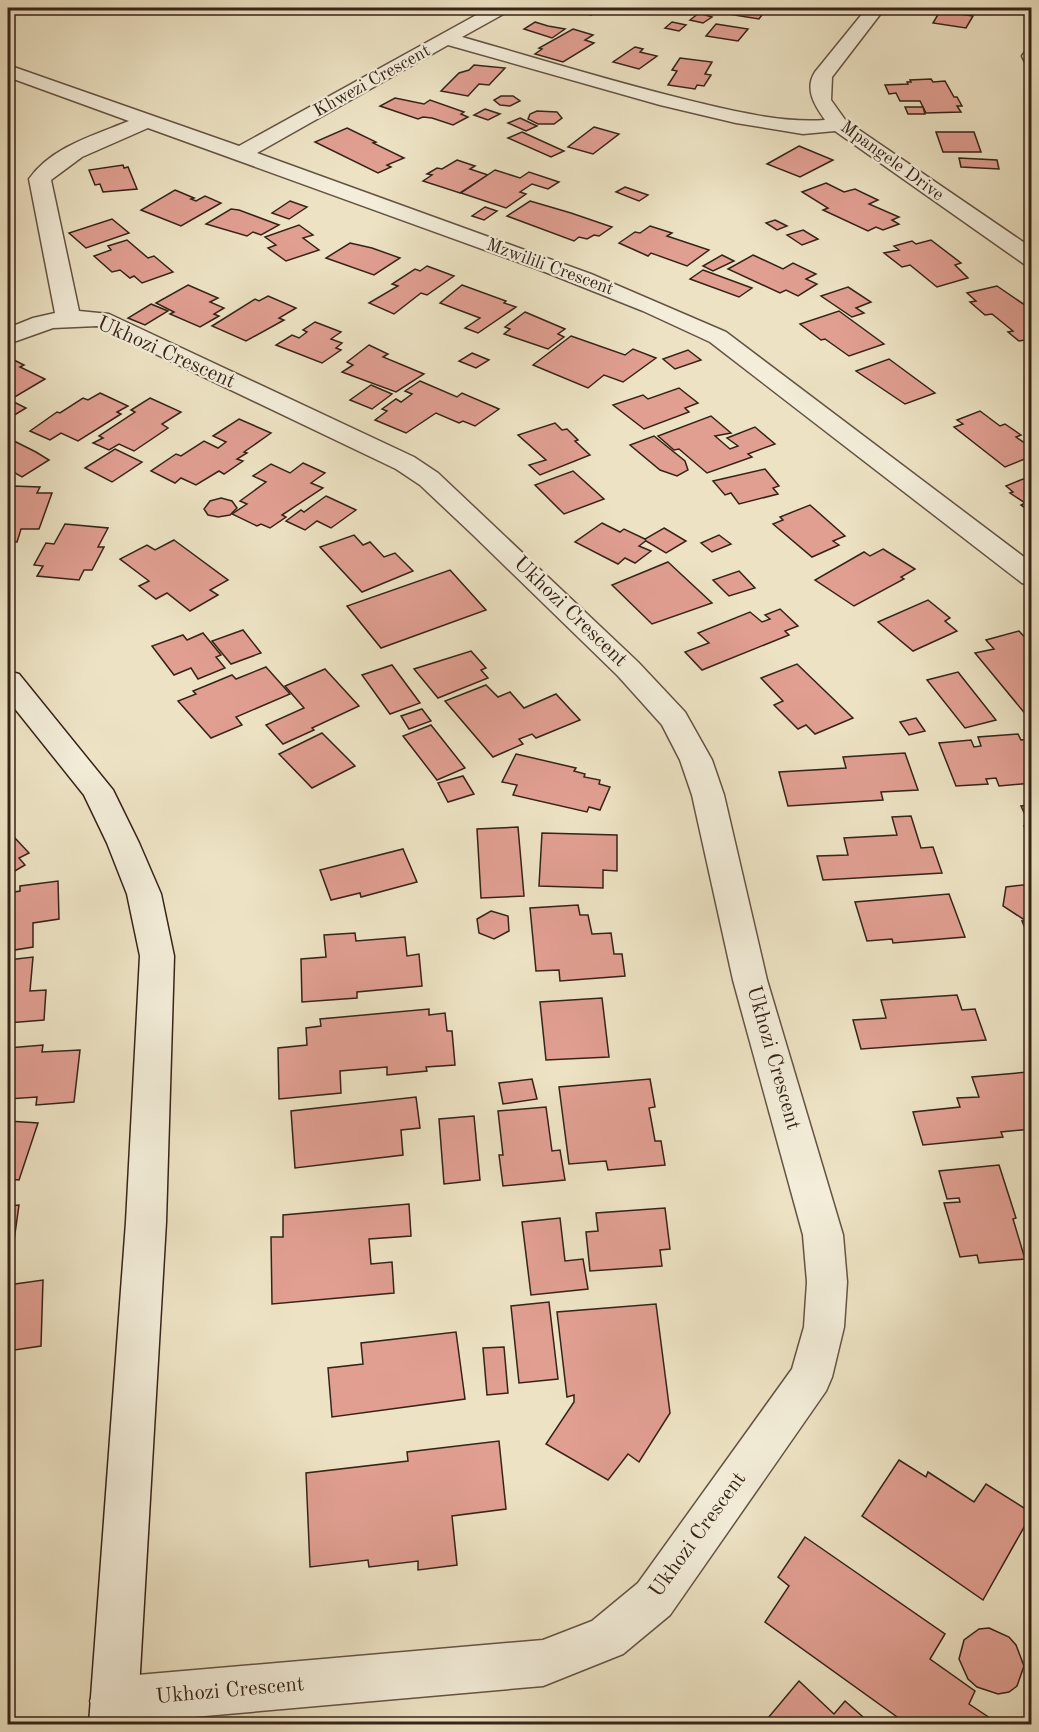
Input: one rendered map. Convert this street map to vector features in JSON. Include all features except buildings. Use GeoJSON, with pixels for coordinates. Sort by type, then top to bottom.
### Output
{"type":"FeatureCollection","features":[{"type":"Feature","properties":{"kind":"street","name":"Khwezi Crescent"},"geometry":{"type":"LineString","coordinates":[[242,153],[501,8]]}},
{"type":"Feature","properties":{"kind":"street","name":"Mpangele Drive"},"geometry":{"type":"LineString","coordinates":[[876,8],[822,76],[821,100],[839,125],[1032,259]]}},
{"type":"Feature","properties":{"kind":"street"},"geometry":{"type":"LineString","coordinates":[[447,39],[667,101],[736,117],[803,128],[839,125]]}},
{"type":"Feature","properties":{"kind":"street","name":"Mzwilili Crescent"},"geometry":{"type":"LineString","coordinates":[[8,71],[242,153],[605,286],[718,337],[1032,577]]}},
{"type":"Feature","properties":{"kind":"street"},"geometry":{"type":"LineString","coordinates":[[68,317],[40,179],[49,168],[64,159],[146,121]]}},
{"type":"Feature","properties":{"kind":"street","name":"Ukhozi Crescent"},"geometry":{"type":"LineString","coordinates":[[8,337],[24,327],[68,317],[101,319],[413,468],[429,479],[482,528],[628,669],[674,719],[696,760],[708,795],[750,980],[823,1235],[827,1281],[824,1326],[811,1377],[654,1599],[607,1638],[543,1663],[113,1713]]}},
{"type":"Feature","properties":{"kind":"street"},"geometry":{"type":"LineString","coordinates":[[8,681],[97,790],[123,843],[144,894],[157,956],[146,1222],[113,1713]]}}]}
